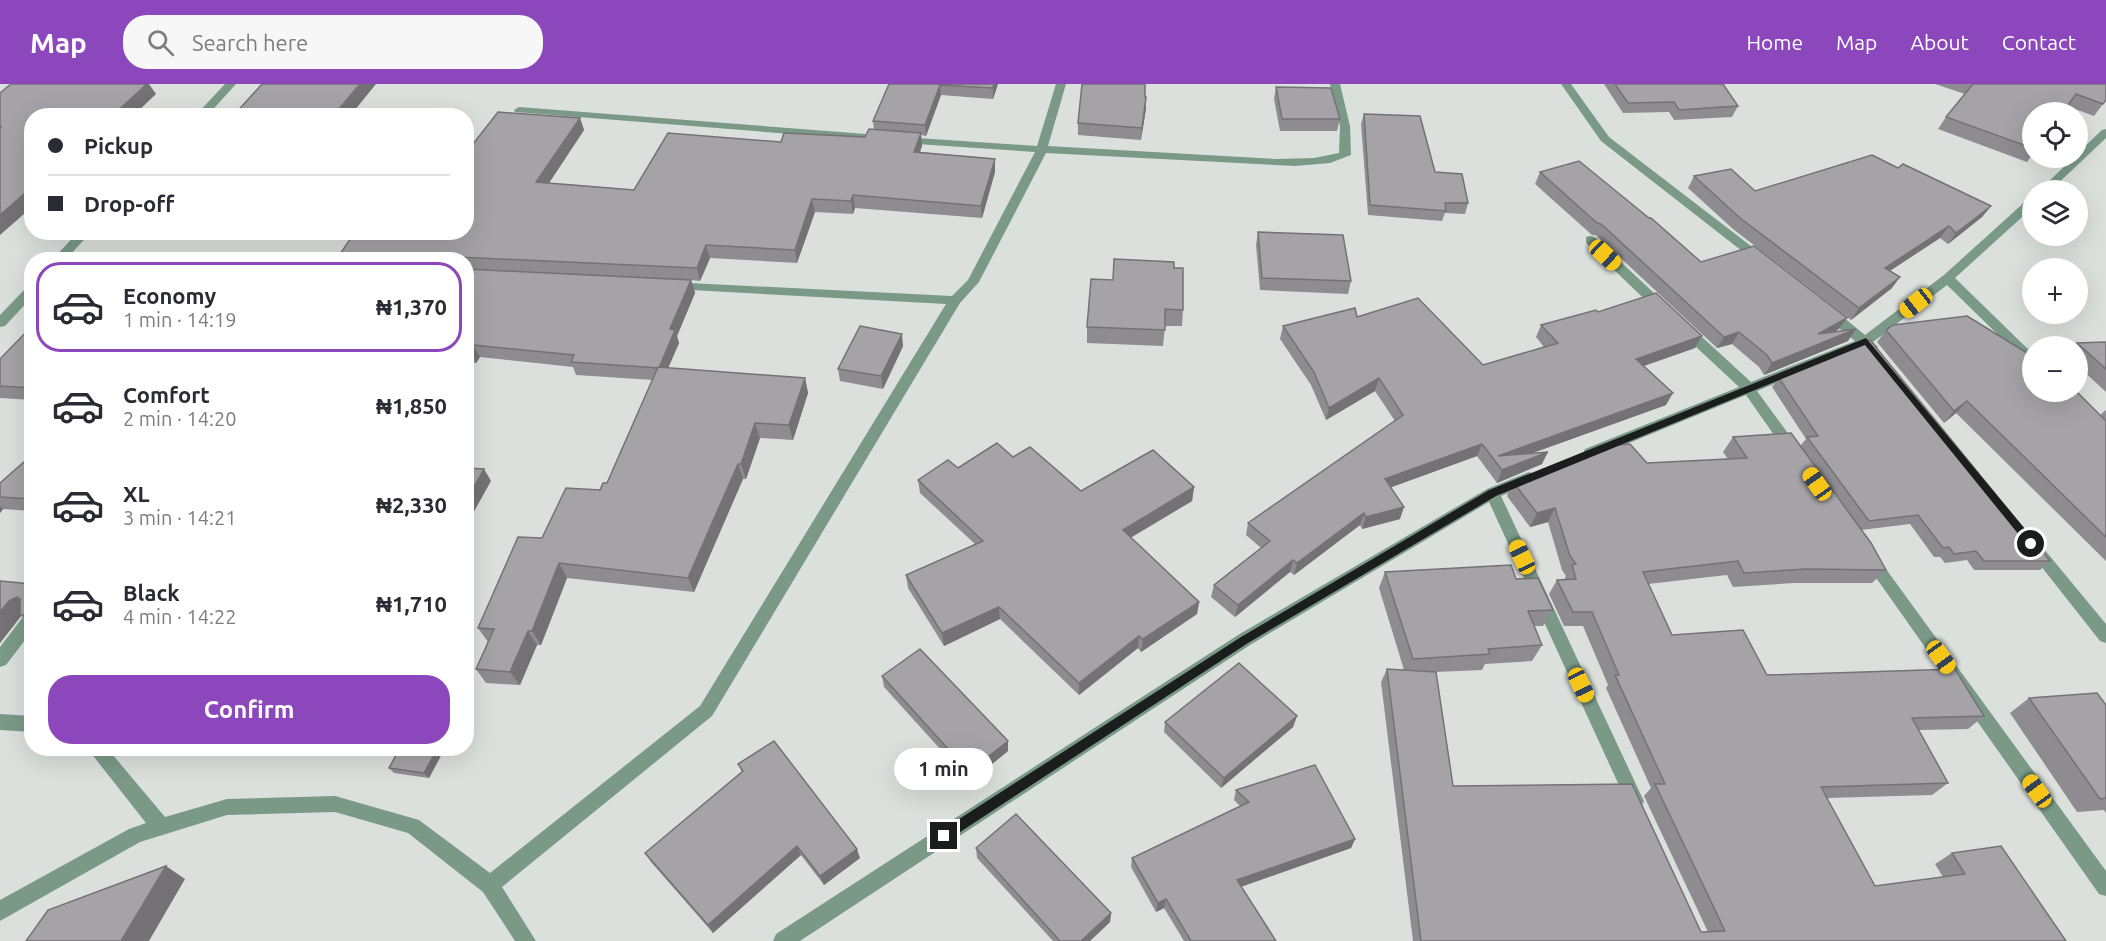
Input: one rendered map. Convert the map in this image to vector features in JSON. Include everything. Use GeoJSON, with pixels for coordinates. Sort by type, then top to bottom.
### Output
{"type":"FeatureCollection","features":[{"type":"Feature","properties":{"kind":"street"},"geometry":{"type":"LineString","coordinates":[[208,108],[231,84]]}},
{"type":"Feature","properties":{"kind":"street"},"geometry":{"type":"LineString","coordinates":[[490,885],[706,711],[955,300],[973,282],[1041,151],[1061,84]]}},
{"type":"Feature","properties":{"kind":"street"},"geometry":{"type":"LineString","coordinates":[[519,111],[1041,151],[1286,161],[1332,160],[1345,154],[1345,126],[1335,84]]}},
{"type":"Feature","properties":{"kind":"street"},"geometry":{"type":"LineString","coordinates":[[1566,84],[1605,139],[1773,269]]}},
{"type":"Feature","properties":{"kind":"street"},"geometry":{"type":"LineString","coordinates":[[2056,180],[2106,132]]}},
{"type":"Feature","properties":{"kind":"street"},"geometry":{"type":"LineString","coordinates":[[1577,458],[1866,341],[1948,278],[2022,211]]}},
{"type":"Feature","properties":{"kind":"street"},"geometry":{"type":"LineString","coordinates":[[66,252],[77,240]]}},
{"type":"Feature","properties":{"kind":"street"},"geometry":{"type":"LineString","coordinates":[[1590,240],[1748,388],[1803,465]]}},
{"type":"Feature","properties":{"kind":"street"},"geometry":{"type":"LineString","coordinates":[[1948,278],[2022,350]]}},
{"type":"Feature","properties":{"kind":"street"},"geometry":{"type":"LineString","coordinates":[[657,285],[955,300]]}},
{"type":"Feature","properties":{"kind":"street"},"geometry":{"type":"LineString","coordinates":[[0,323],[24,298]]}},
{"type":"Feature","properties":{"kind":"street"},"geometry":{"type":"LineString","coordinates":[[1820,305],[1866,341],[1881,360]]}},
{"type":"Feature","properties":{"kind":"street"},"geometry":{"type":"LineString","coordinates":[[783,941],[1244,640],[1492,493],[1545,471]]}},
{"type":"Feature","properties":{"kind":"street"},"geometry":{"type":"LineString","coordinates":[[1492,493],[1641,813]]}},
{"type":"Feature","properties":{"kind":"street"},"geometry":{"type":"LineString","coordinates":[[2024,534],[2106,636]]}},
{"type":"Feature","properties":{"kind":"street"},"geometry":{"type":"LineString","coordinates":[[1858,542],[2106,886]]}},
{"type":"Feature","properties":{"kind":"street"},"geometry":{"type":"LineString","coordinates":[[0,660],[24,628]]}},
{"type":"Feature","properties":{"kind":"street"},"geometry":{"type":"LineString","coordinates":[[0,722],[24,724]]}},
{"type":"Feature","properties":{"kind":"street"},"geometry":{"type":"LineString","coordinates":[[103,756],[161,827]]}},
{"type":"Feature","properties":{"kind":"street"},"geometry":{"type":"LineString","coordinates":[[0,911],[136,835],[161,827],[227,807],[335,804],[413,826],[490,885],[526,941]]}},
{"type":"Feature","properties":{"kind":"building"},"geometry":{"type":"Polygon","coordinates":[[[11,84],[147,84],[121,108],[24,108],[24,194],[0,215],[0,93],[11,84]]]}},
{"type":"Feature","properties":{"kind":"building"},"geometry":{"type":"Polygon","coordinates":[[[262,84],[360,84],[340,108],[240,108],[262,84]]]}},
{"type":"Feature","properties":{"kind":"building"},"geometry":{"type":"Polygon","coordinates":[[[889,84],[994,84],[993,88],[940,85],[925,125],[873,121],[889,84]]]}},
{"type":"Feature","properties":{"kind":"building"},"geometry":{"type":"Polygon","coordinates":[[[1082,84],[1145,84],[1146,97],[1142,128],[1078,123],[1082,84]]]}},
{"type":"Feature","properties":{"kind":"building"},"geometry":{"type":"Polygon","coordinates":[[[1615,84],[1723,84],[1738,106],[1679,110],[1674,102],[1628,103],[1615,84]]]}},
{"type":"Feature","properties":{"kind":"building"},"geometry":{"type":"Polygon","coordinates":[[[1973,84],[2106,84],[2106,100],[2103,104],[2076,94],[2070,102],[2022,102],[2022,144],[1946,117],[1973,84]]]}},
{"type":"Feature","properties":{"kind":"building"},"geometry":{"type":"Polygon","coordinates":[[[1276,87],[1331,88],[1340,119],[1282,119],[1276,87]]]}},
{"type":"Feature","properties":{"kind":"building"},"geometry":{"type":"Polygon","coordinates":[[[498,112],[580,118],[536,182],[634,190],[668,133],[781,142],[784,133],[865,137],[869,129],[921,133],[914,152],[995,159],[981,206],[853,195],[851,201],[812,199],[795,250],[706,245],[697,268],[474,258],[474,252],[341,252],[350,240],[474,240],[474,143],[498,112]]]}},
{"type":"Feature","properties":{"kind":"building"},"geometry":{"type":"Polygon","coordinates":[[[1364,114],[1420,116],[1435,172],[1462,174],[1468,203],[1445,203],[1446,211],[1370,205],[1364,114]]]}},
{"type":"Feature","properties":{"kind":"building"},"geometry":{"type":"Polygon","coordinates":[[[1872,155],[1898,168],[1903,164],[1991,206],[1956,233],[1949,226],[1885,268],[1900,277],[1859,308],[1740,218],[1694,176],[1731,169],[1755,191],[1872,155]]]}},
{"type":"Feature","properties":{"kind":"building"},"geometry":{"type":"Polygon","coordinates":[[[1579,161],[1651,218],[1701,262],[1754,246],[1847,318],[1818,334],[1856,329],[1772,363],[1767,355],[1739,332],[1724,337],[1601,224],[1597,223],[1540,172],[1579,161]]]}},
{"type":"Feature","properties":{"kind":"building"},"geometry":{"type":"Polygon","coordinates":[[[1258,232],[1343,235],[1351,281],[1262,278],[1258,232]]]}},
{"type":"Feature","properties":{"kind":"building"},"geometry":{"type":"Polygon","coordinates":[[[1114,259],[1174,262],[1174,268],[1183,268],[1183,310],[1165,309],[1165,330],[1087,327],[1091,279],[1113,280],[1114,259]]]}},
{"type":"Feature","properties":{"kind":"building"},"geometry":{"type":"Polygon","coordinates":[[[474,269],[691,280],[670,329],[675,330],[659,368],[571,362],[574,355],[474,345],[474,269]]]}},
{"type":"Feature","properties":{"kind":"building"},"geometry":{"type":"Polygon","coordinates":[[[1656,293],[1702,336],[1636,359],[1673,393],[1498,456],[1548,452],[1502,470],[1482,444],[1385,479],[1404,507],[1366,517],[1364,513],[1297,563],[1293,560],[1238,605],[1214,585],[1270,541],[1248,523],[1403,415],[1379,378],[1329,408],[1314,372],[1283,326],[1355,308],[1357,317],[1418,298],[1483,365],[1558,343],[1541,325],[1596,310],[1598,312],[1656,293]]]}},
{"type":"Feature","properties":{"kind":"building"},"geometry":{"type":"Polygon","coordinates":[[[1967,316],[2022,350],[2022,402],[2087,402],[2106,421],[2106,537],[1967,401],[1954,411],[1886,330],[1893,325],[1967,316]]]}},
{"type":"Feature","properties":{"kind":"building"},"geometry":{"type":"Polygon","coordinates":[[[860,326],[902,334],[881,376],[838,369],[860,326]]]}},
{"type":"Feature","properties":{"kind":"building"},"geometry":{"type":"Polygon","coordinates":[[[24,334],[24,388],[0,386],[0,359],[24,334]]]}},
{"type":"Feature","properties":{"kind":"building"},"geometry":{"type":"Polygon","coordinates":[[[1870,340],[2050,561],[1984,561],[1976,551],[1954,554],[1949,547],[1943,548],[1918,515],[1869,521],[1807,437],[1818,436],[1779,378],[1870,340]]]}},
{"type":"Feature","properties":{"kind":"building"},"geometry":{"type":"Polygon","coordinates":[[[2106,342],[2106,369],[2088,353],[2088,343],[2106,342]]]}},
{"type":"Feature","properties":{"kind":"building"},"geometry":{"type":"Polygon","coordinates":[[[658,367],[805,378],[789,425],[755,423],[741,464],[738,464],[688,578],[559,563],[532,631],[528,631],[510,672],[476,669],[494,629],[478,628],[518,537],[542,538],[566,488],[600,490],[603,483],[607,483],[658,367]]]}},
{"type":"Feature","properties":{"kind":"building"},"geometry":{"type":"Polygon","coordinates":[[[1791,433],[1871,543],[1886,570],[1806,569],[1744,573],[1738,561],[1643,572],[1672,635],[1743,630],[1767,675],[1955,669],[1984,716],[1912,718],[1948,783],[1821,787],[1875,886],[1965,874],[1952,853],[2001,846],[2066,941],[1421,941],[1387,669],[1436,672],[1453,786],[1632,784],[1701,932],[1725,931],[1655,784],[1665,784],[1615,675],[1619,675],[1592,612],[1573,612],[1557,580],[1576,579],[1572,565],[1576,564],[1570,556],[1555,508],[1537,513],[1513,482],[1600,446],[1630,444],[1647,463],[1747,458],[1733,437],[1791,433]]]}},
{"type":"Feature","properties":{"kind":"building"},"geometry":{"type":"Polygon","coordinates":[[[997,443],[1013,457],[1030,447],[1081,491],[1153,450],[1194,487],[1123,530],[1199,602],[1143,639],[1139,636],[1079,683],[999,607],[942,633],[906,575],[983,541],[918,480],[948,460],[958,468],[997,443]]]}},
{"type":"Feature","properties":{"kind":"building"},"geometry":{"type":"Polygon","coordinates":[[[24,462],[24,498],[0,497],[0,483],[24,462]]]}},
{"type":"Feature","properties":{"kind":"building"},"geometry":{"type":"Polygon","coordinates":[[[474,468],[484,469],[474,487],[474,468]]]}},
{"type":"Feature","properties":{"kind":"building"},"geometry":{"type":"Polygon","coordinates":[[[1511,565],[1516,579],[1538,578],[1553,610],[1528,611],[1542,645],[1488,649],[1490,654],[1413,659],[1385,572],[1511,565]]]}},
{"type":"Feature","properties":{"kind":"building"},"geometry":{"type":"Polygon","coordinates":[[[0,581],[24,583],[24,615],[20,615],[20,599],[17,597],[10,600],[0,612],[0,581]]]}},
{"type":"Feature","properties":{"kind":"building"},"geometry":{"type":"Polygon","coordinates":[[[920,649],[1008,741],[969,772],[882,676],[920,649]]]}},
{"type":"Feature","properties":{"kind":"building"},"geometry":{"type":"Polygon","coordinates":[[[1239,663],[1297,716],[1224,778],[1165,722],[1239,663]]]}},
{"type":"Feature","properties":{"kind":"building"},"geometry":{"type":"Polygon","coordinates":[[[2097,693],[2106,705],[2106,798],[2100,799],[2029,698],[2097,693]]]}},
{"type":"Feature","properties":{"kind":"building"},"geometry":{"type":"Polygon","coordinates":[[[774,741],[857,849],[820,876],[797,846],[708,925],[645,853],[743,771],[738,764],[774,741]]]}},
{"type":"Feature","properties":{"kind":"building"},"geometry":{"type":"Polygon","coordinates":[[[396,756],[434,756],[424,773],[389,768],[396,756]]]}},
{"type":"Feature","properties":{"kind":"building"},"geometry":{"type":"Polygon","coordinates":[[[1315,765],[1355,839],[1237,880],[1276,941],[1191,941],[1166,899],[1158,903],[1132,858],[1249,802],[1236,790],[1315,765]]]}},
{"type":"Feature","properties":{"kind":"building"},"geometry":{"type":"Polygon","coordinates":[[[1016,814],[1111,913],[1081,941],[1060,941],[976,848],[1016,814]]]}},
{"type":"Feature","properties":{"kind":"building"},"geometry":{"type":"Polygon","coordinates":[[[166,866],[121,941],[26,941],[48,910],[166,866]]]}},
{"type":"Feature","properties":{"kind":"route"},"geometry":{"type":"LineString","coordinates":[[944,836],[1244,640],[1492,493],[1866,341],[2031,544]]}}]}
